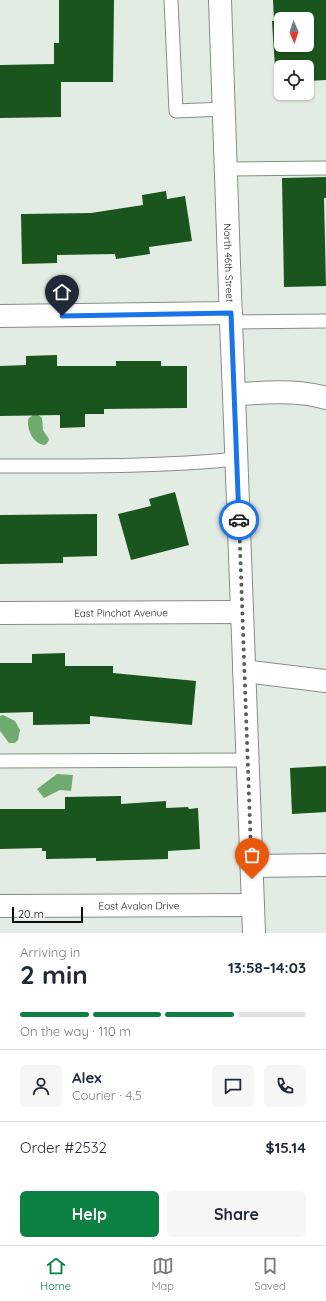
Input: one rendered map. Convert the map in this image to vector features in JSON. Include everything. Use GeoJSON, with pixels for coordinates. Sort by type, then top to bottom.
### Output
{"type":"FeatureCollection","features":[{"type":"Feature","properties":{"kind":"street","name":"North 46th Street"},"geometry":{"type":"LineString","coordinates":[[220,0],[254,933]]}},
{"type":"Feature","properties":{"kind":"street"},"geometry":{"type":"LineString","coordinates":[[0,316],[231,318]]}},
{"type":"Feature","properties":{"kind":"street"},"geometry":{"type":"LineString","coordinates":[[234,395],[256,392],[313,394],[326,398]]}},
{"type":"Feature","properties":{"kind":"street","name":"East Pinchot Avenue"},"geometry":{"type":"LineString","coordinates":[[0,613],[242,612]]}},
{"type":"Feature","properties":{"kind":"street"},"geometry":{"type":"LineString","coordinates":[[244,672],[326,681]]}},
{"type":"Feature","properties":{"kind":"street"},"geometry":{"type":"LineString","coordinates":[[252,866],[326,865]]}},
{"type":"Feature","properties":{"kind":"street","name":"East Avalon Drive"},"geometry":{"type":"LineString","coordinates":[[0,906],[253,905]]}},
{"type":"Feature","properties":{"kind":"lane"},"geometry":{"type":"LineString","coordinates":[[171,0],[176,111],[224,109]]}},
{"type":"Feature","properties":{"kind":"lane"},"geometry":{"type":"LineString","coordinates":[[227,169],[326,168]]}},
{"type":"Feature","properties":{"kind":"lane"},"geometry":{"type":"LineString","coordinates":[[231,318],[326,322]]}},
{"type":"Feature","properties":{"kind":"lane"},"geometry":{"type":"LineString","coordinates":[[0,466],[153,465],[237,459]]}},
{"type":"Feature","properties":{"kind":"lane"},"geometry":{"type":"LineString","coordinates":[[0,760],[248,760]]}},
{"type":"Feature","properties":{"kind":"shaded area"},"geometry":{"type":"Polygon","coordinates":[[[34,414],[37,414],[42,418],[43,430],[49,439],[45,445],[37,442],[30,432],[28,419],[34,414]]]}},
{"type":"Feature","properties":{"kind":"shaded area"},"geometry":{"type":"Polygon","coordinates":[[[3,715],[15,721],[20,730],[18,740],[15,743],[9,743],[0,731],[0,716],[3,715]]]}},
{"type":"Feature","properties":{"kind":"shaded area"},"geometry":{"type":"Polygon","coordinates":[[[57,774],[73,775],[71,791],[60,790],[44,798],[37,789],[57,774]]]}},
{"type":"Feature","properties":{"kind":"building"},"geometry":{"type":"Polygon","coordinates":[[[59,0],[114,0],[113,82],[61,82],[61,117],[0,118],[0,65],[54,64],[54,43],[59,43],[59,0]]]}},
{"type":"Feature","properties":{"kind":"building"},"geometry":{"type":"Polygon","coordinates":[[[273,0],[326,0],[326,80],[314,81],[314,60],[275,60],[274,52],[314,52],[314,12],[274,12],[274,21],[273,0]]]}},
{"type":"Feature","properties":{"kind":"building"},"geometry":{"type":"Polygon","coordinates":[[[272,21],[274,21],[274,52],[272,21]]]}},
{"type":"Feature","properties":{"kind":"building"},"geometry":{"type":"Polygon","coordinates":[[[326,177],[326,198],[324,198],[326,286],[284,287],[282,178],[326,177]]]}},
{"type":"Feature","properties":{"kind":"building"},"geometry":{"type":"Polygon","coordinates":[[[166,191],[167,199],[185,196],[192,241],[149,247],[150,254],[116,259],[115,254],[57,255],[57,263],[22,264],[21,214],[91,213],[143,205],[142,195],[166,191]]]}},
{"type":"Feature","properties":{"kind":"building"},"geometry":{"type":"Polygon","coordinates":[[[57,355],[57,366],[116,366],[116,361],[161,361],[161,366],[187,366],[187,408],[104,409],[104,414],[85,414],[85,427],[60,428],[60,415],[0,416],[0,366],[26,365],[26,356],[57,355]]]}},
{"type":"Feature","properties":{"kind":"building"},"geometry":{"type":"Polygon","coordinates":[[[175,492],[189,545],[131,560],[118,514],[151,506],[149,499],[175,492]]]}},
{"type":"Feature","properties":{"kind":"building"},"geometry":{"type":"Polygon","coordinates":[[[97,514],[97,556],[63,557],[63,563],[0,564],[0,515],[97,514]]]}},
{"type":"Feature","properties":{"kind":"building"},"geometry":{"type":"Polygon","coordinates":[[[65,653],[65,666],[113,666],[113,673],[196,681],[192,725],[90,716],[90,724],[33,725],[33,712],[0,713],[0,663],[32,663],[32,654],[65,653]]]}},
{"type":"Feature","properties":{"kind":"building"},"geometry":{"type":"Polygon","coordinates":[[[326,766],[326,812],[292,814],[290,768],[326,766]]]}},
{"type":"Feature","properties":{"kind":"building"},"geometry":{"type":"Polygon","coordinates":[[[121,796],[121,804],[166,801],[166,808],[198,808],[200,849],[168,851],[168,859],[96,861],[96,858],[46,859],[46,851],[42,851],[42,848],[0,849],[0,809],[65,809],[65,797],[121,796]]]}},
{"type":"Feature","properties":{"kind":"way so far"},"geometry":{"type":"LineString","coordinates":[[239,520],[252,879]]}},
{"type":"Feature","properties":{"kind":"route"},"geometry":{"type":"LineString","coordinates":[[62,316],[231,313],[239,520]]}}]}
